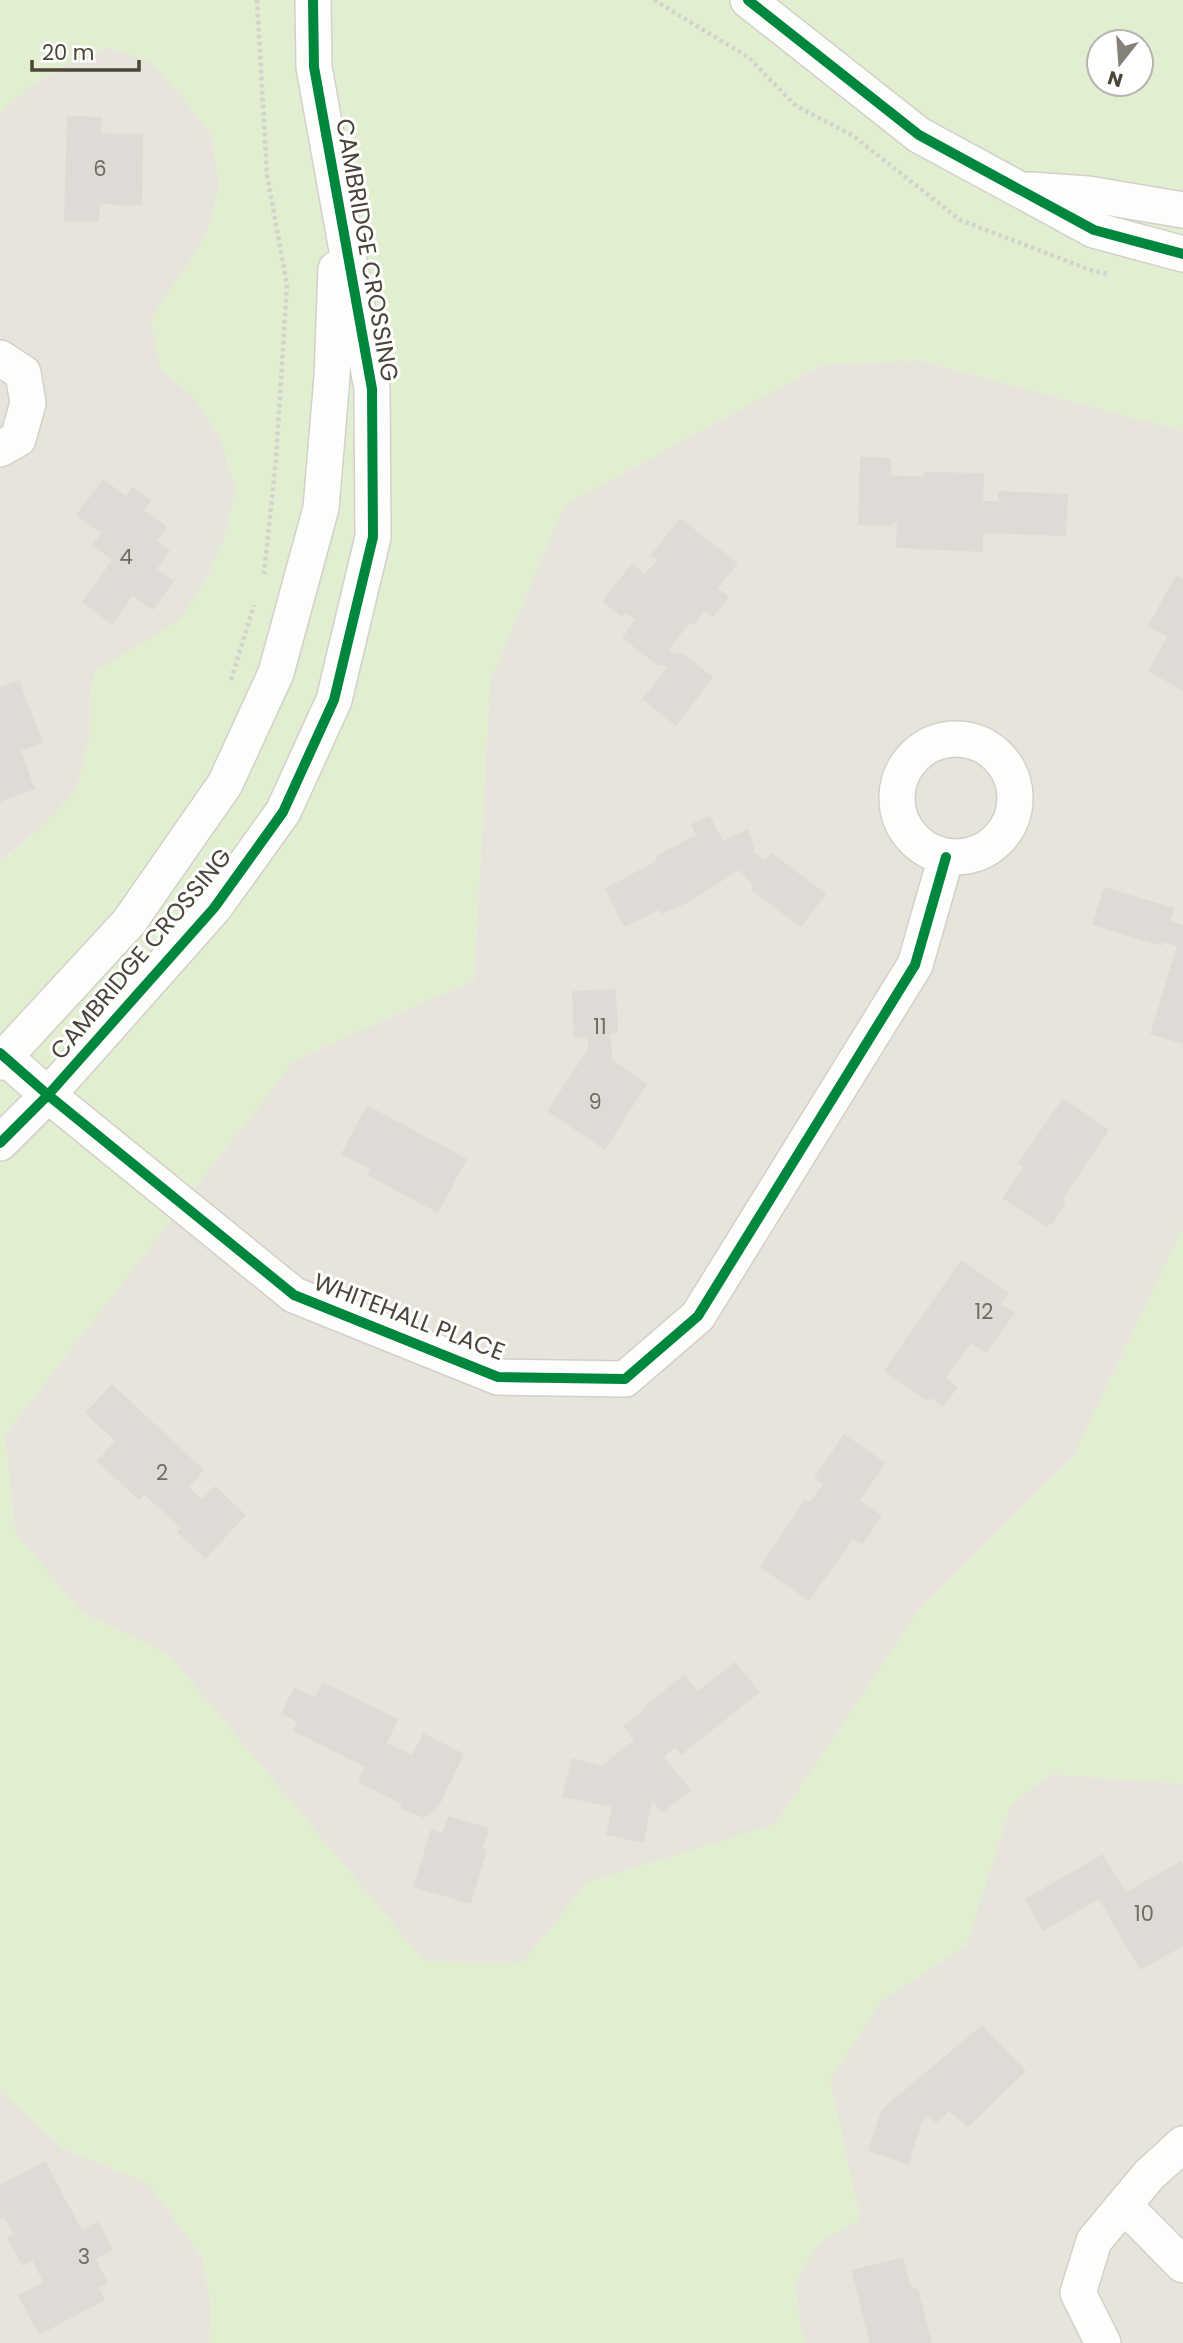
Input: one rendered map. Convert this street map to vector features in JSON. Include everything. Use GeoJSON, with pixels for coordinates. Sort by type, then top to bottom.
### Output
{"type":"FeatureCollection","features":[{"type":"Feature","properties":{"kind":"street","name":"CAMBRIDGE CROSSING"},"geometry":{"type":"LineString","coordinates":[[0,1143],[48,1095],[230,887],[283,812],[334,700],[373,537],[372,389],[314,67],[313,0]]}},
{"type":"Feature","properties":{"kind":"street"},"geometry":{"type":"LineString","coordinates":[[748,0],[919,135],[1094,230],[1183,254]]}},
{"type":"Feature","properties":{"kind":"street"},"geometry":{"type":"LineString","coordinates":[[1019,189],[1088,194],[1183,210]]}},
{"type":"Feature","properties":{"kind":"street","name":"CAMBRIDGE CROSSING"},"geometry":{"type":"LineString","coordinates":[[2,1057],[129,922],[225,783],[276,673],[321,508],[332,377],[339,206]]}},
{"type":"Feature","properties":{"kind":"street"},"geometry":{"type":"LineString","coordinates":[[0,358],[23,373],[28,403],[18,439],[0,449]]}},
{"type":"Feature","properties":{"kind":"street","name":"WHITEHALL PLACE"},"geometry":{"type":"LineString","coordinates":[[2,1057],[294,1295],[498,1377],[625,1378],[698,1316],[915,965],[946,857]]}},
{"type":"Feature","properties":{"kind":"street"},"geometry":{"type":"LineString","coordinates":[[1103,2343],[1078,2293],[1094,2241],[1149,2175],[1183,2144]]}},
{"type":"Feature","properties":{"kind":"street"},"geometry":{"type":"LineString","coordinates":[[1124,2205],[1183,2265]]}},
{"type":"Feature","properties":{"kind":"path"},"geometry":{"type":"LineString","coordinates":[[257,0],[267,176],[287,285],[276,460],[263,577]]}},
{"type":"Feature","properties":{"kind":"path"},"geometry":{"type":"LineString","coordinates":[[228,690],[255,602]]}},
{"type":"Feature","properties":{"kind":"shaded area"},"geometry":{"type":"Polygon","coordinates":[[[107,47],[150,62],[183,98],[212,136],[219,186],[206,236],[151,319],[161,369],[196,400],[221,440],[236,490],[225,536],[207,578],[181,620],[96,671],[90,689],[89,741],[77,789],[43,826],[3,859],[0,858],[0,113],[23,91],[63,66],[107,47]]]}},
{"type":"Feature","properties":{"kind":"shaded area"},"geometry":{"type":"Polygon","coordinates":[[[918,360],[1183,431],[1183,1228],[1073,1457],[922,1606],[775,1825],[588,1882],[523,1962],[424,1961],[168,1654],[81,1612],[15,1532],[5,1435],[294,1060],[474,980],[490,682],[564,505],[822,365],[918,360]]]}},
{"type":"Feature","properties":{"kind":"shaded area"},"geometry":{"type":"Polygon","coordinates":[[[1051,1774],[1183,1784],[1183,2343],[806,2343],[801,2330],[795,2283],[818,2243],[860,2219],[830,2080],[881,2001],[966,1945],[1011,1805],[1051,1774]]]}},
{"type":"Feature","properties":{"kind":"shaded area"},"geometry":{"type":"Polygon","coordinates":[[[0,2090],[64,2149],[148,2183],[203,2259],[211,2306],[209,2343],[0,2343],[0,2090]]]}},
{"type":"Feature","properties":{"kind":"green space"},"geometry":{"type":"Polygon","coordinates":[[[0,0],[1183,0],[1183,431],[918,360],[822,365],[564,505],[490,682],[474,980],[294,1060],[5,1435],[15,1532],[81,1612],[168,1654],[424,1961],[523,1962],[588,1882],[776,1824],[922,1606],[1073,1457],[1183,1228],[1183,1784],[1051,1774],[1011,1805],[966,1945],[881,2001],[830,2080],[860,2219],[818,2243],[795,2283],[801,2330],[806,2343],[209,2343],[211,2306],[203,2259],[148,2183],[64,2149],[0,2090],[0,858],[4,859],[43,826],[77,789],[89,741],[90,689],[96,671],[181,619],[207,578],[225,536],[236,490],[221,440],[196,400],[160,369],[151,319],[206,236],[219,186],[212,136],[183,98],[150,62],[107,47],[50,75],[0,113],[0,0]]]}},
{"type":"Feature","properties":{"kind":"building"},"geometry":{"type":"Polygon","coordinates":[[[67,116],[102,117],[101,133],[143,134],[142,206],[100,204],[99,222],[64,221],[67,116]]]}},
{"type":"Feature","properties":{"kind":"building"},"geometry":{"type":"Polygon","coordinates":[[[860,457],[891,458],[891,475],[924,477],[924,472],[984,473],[983,501],[998,501],[998,491],[1068,494],[1066,536],[983,533],[983,552],[896,548],[897,522],[890,526],[858,525],[860,457]]]}},
{"type":"Feature","properties":{"kind":"building"},"geometry":{"type":"Polygon","coordinates":[[[103,479],[126,496],[132,487],[151,500],[144,510],[167,527],[157,541],[170,550],[157,569],[174,581],[153,610],[133,596],[112,625],[82,602],[112,560],[92,545],[101,533],[76,515],[103,479]]]}},
{"type":"Feature","properties":{"kind":"building"},"geometry":{"type":"Polygon","coordinates":[[[680,518],[738,563],[718,588],[729,597],[713,617],[705,611],[695,624],[689,624],[669,649],[675,654],[682,653],[713,677],[676,726],[642,699],[668,667],[657,665],[622,638],[635,620],[625,612],[622,617],[602,601],[632,564],[645,574],[657,560],[651,555],[680,518]]]}},
{"type":"Feature","properties":{"kind":"building"},"geometry":{"type":"Polygon","coordinates":[[[1176,575],[1183,578],[1183,691],[1148,671],[1167,637],[1148,626],[1176,575]]]}},
{"type":"Feature","properties":{"kind":"building"},"geometry":{"type":"Polygon","coordinates":[[[19,680],[43,743],[21,751],[35,789],[0,802],[0,687],[19,680]]]}},
{"type":"Feature","properties":{"kind":"building"},"geometry":{"type":"Polygon","coordinates":[[[710,816],[723,841],[748,829],[754,846],[753,852],[765,860],[772,853],[826,894],[801,927],[751,890],[753,885],[739,870],[687,903],[662,914],[659,910],[624,927],[605,888],[657,861],[656,856],[696,835],[691,824],[710,816]]]}},
{"type":"Feature","properties":{"kind":"building"},"geometry":{"type":"Polygon","coordinates":[[[1104,887],[1174,908],[1170,921],[1183,925],[1183,1044],[1150,1034],[1177,946],[1163,942],[1162,946],[1092,925],[1104,887]]]}},
{"type":"Feature","properties":{"kind":"building"},"geometry":{"type":"Polygon","coordinates":[[[616,989],[618,1033],[611,1033],[612,1060],[647,1084],[605,1150],[547,1111],[588,1049],[588,1037],[574,1038],[572,991],[616,989]]]}},
{"type":"Feature","properties":{"kind":"building"},"geometry":{"type":"Polygon","coordinates":[[[1063,1098],[1109,1130],[1062,1200],[1066,1203],[1052,1224],[1045,1226],[1002,1198],[1023,1167],[1018,1163],[1063,1098]]]}},
{"type":"Feature","properties":{"kind":"building"},"geometry":{"type":"Polygon","coordinates":[[[367,1105],[467,1159],[438,1213],[367,1175],[370,1169],[341,1154],[367,1105]]]}},
{"type":"Feature","properties":{"kind":"building"},"geometry":{"type":"Polygon","coordinates":[[[961,1260],[1009,1293],[1001,1304],[1015,1313],[986,1353],[971,1343],[946,1378],[958,1387],[943,1407],[931,1398],[928,1402],[884,1371],[961,1260]]]}},
{"type":"Feature","properties":{"kind":"building"},"geometry":{"type":"Polygon","coordinates":[[[112,1384],[204,1470],[189,1487],[202,1499],[215,1486],[246,1515],[205,1559],[177,1532],[181,1528],[144,1495],[139,1500],[97,1461],[115,1441],[85,1413],[112,1384]]]}},
{"type":"Feature","properties":{"kind":"building"},"geometry":{"type":"Polygon","coordinates":[[[844,1434],[886,1463],[860,1500],[882,1516],[862,1544],[853,1539],[809,1601],[760,1567],[805,1499],[810,1502],[823,1484],[814,1478],[844,1434]]]}},
{"type":"Feature","properties":{"kind":"building"},"geometry":{"type":"Polygon","coordinates":[[[735,1662],[760,1692],[681,1755],[675,1748],[664,1757],[691,1790],[662,1813],[652,1800],[644,1843],[606,1835],[612,1807],[562,1797],[572,1758],[601,1766],[634,1740],[623,1726],[646,1708],[644,1706],[684,1675],[698,1691],[735,1662]]]}},
{"type":"Feature","properties":{"kind":"building"},"geometry":{"type":"Polygon","coordinates":[[[322,1682],[398,1719],[387,1743],[412,1755],[423,1733],[464,1754],[439,1806],[424,1818],[400,1808],[402,1804],[358,1782],[365,1767],[293,1731],[297,1722],[281,1714],[294,1687],[315,1697],[322,1682]]]}},
{"type":"Feature","properties":{"kind":"building"},"geometry":{"type":"Polygon","coordinates":[[[448,1816],[489,1828],[483,1848],[487,1850],[471,1904],[413,1887],[431,1829],[443,1833],[448,1816]]]}},
{"type":"Feature","properties":{"kind":"building"},"geometry":{"type":"Polygon","coordinates":[[[1103,1854],[1126,1892],[1181,1861],[1183,1946],[1140,1970],[1099,1899],[1043,1931],[1025,1899],[1103,1854]]]}},
{"type":"Feature","properties":{"kind":"building"},"geometry":{"type":"Polygon","coordinates":[[[982,2025],[1026,2071],[968,2127],[949,2111],[936,2123],[927,2117],[921,2124],[909,2165],[868,2151],[882,2109],[982,2025]]]}},
{"type":"Feature","properties":{"kind":"building"},"geometry":{"type":"Polygon","coordinates":[[[45,2161],[82,2230],[98,2221],[113,2250],[96,2259],[108,2283],[99,2288],[105,2300],[39,2335],[18,2295],[43,2282],[32,2260],[22,2266],[7,2237],[14,2234],[4,2217],[0,2219],[0,2185],[45,2161]]]}},
{"type":"Feature","properties":{"kind":"building"},"geometry":{"type":"Polygon","coordinates":[[[903,2257],[911,2287],[918,2289],[932,2343],[870,2343],[851,2270],[903,2257]]]}},
{"type":"Feature","properties":{"kind":"cycle path"},"geometry":{"type":"LineString","coordinates":[[0,1143],[48,1095],[214,908],[283,812],[334,700],[373,537],[372,389],[314,67],[313,0]]}},
{"type":"Feature","properties":{"kind":"cycle path"},"geometry":{"type":"LineString","coordinates":[[748,0],[919,135],[1094,230],[1183,254]]}},
{"type":"Feature","properties":{"kind":"cycle path"},"geometry":{"type":"LineString","coordinates":[[0,1053],[294,1295],[498,1377],[625,1379],[698,1316],[915,965],[946,857]]}}]}
